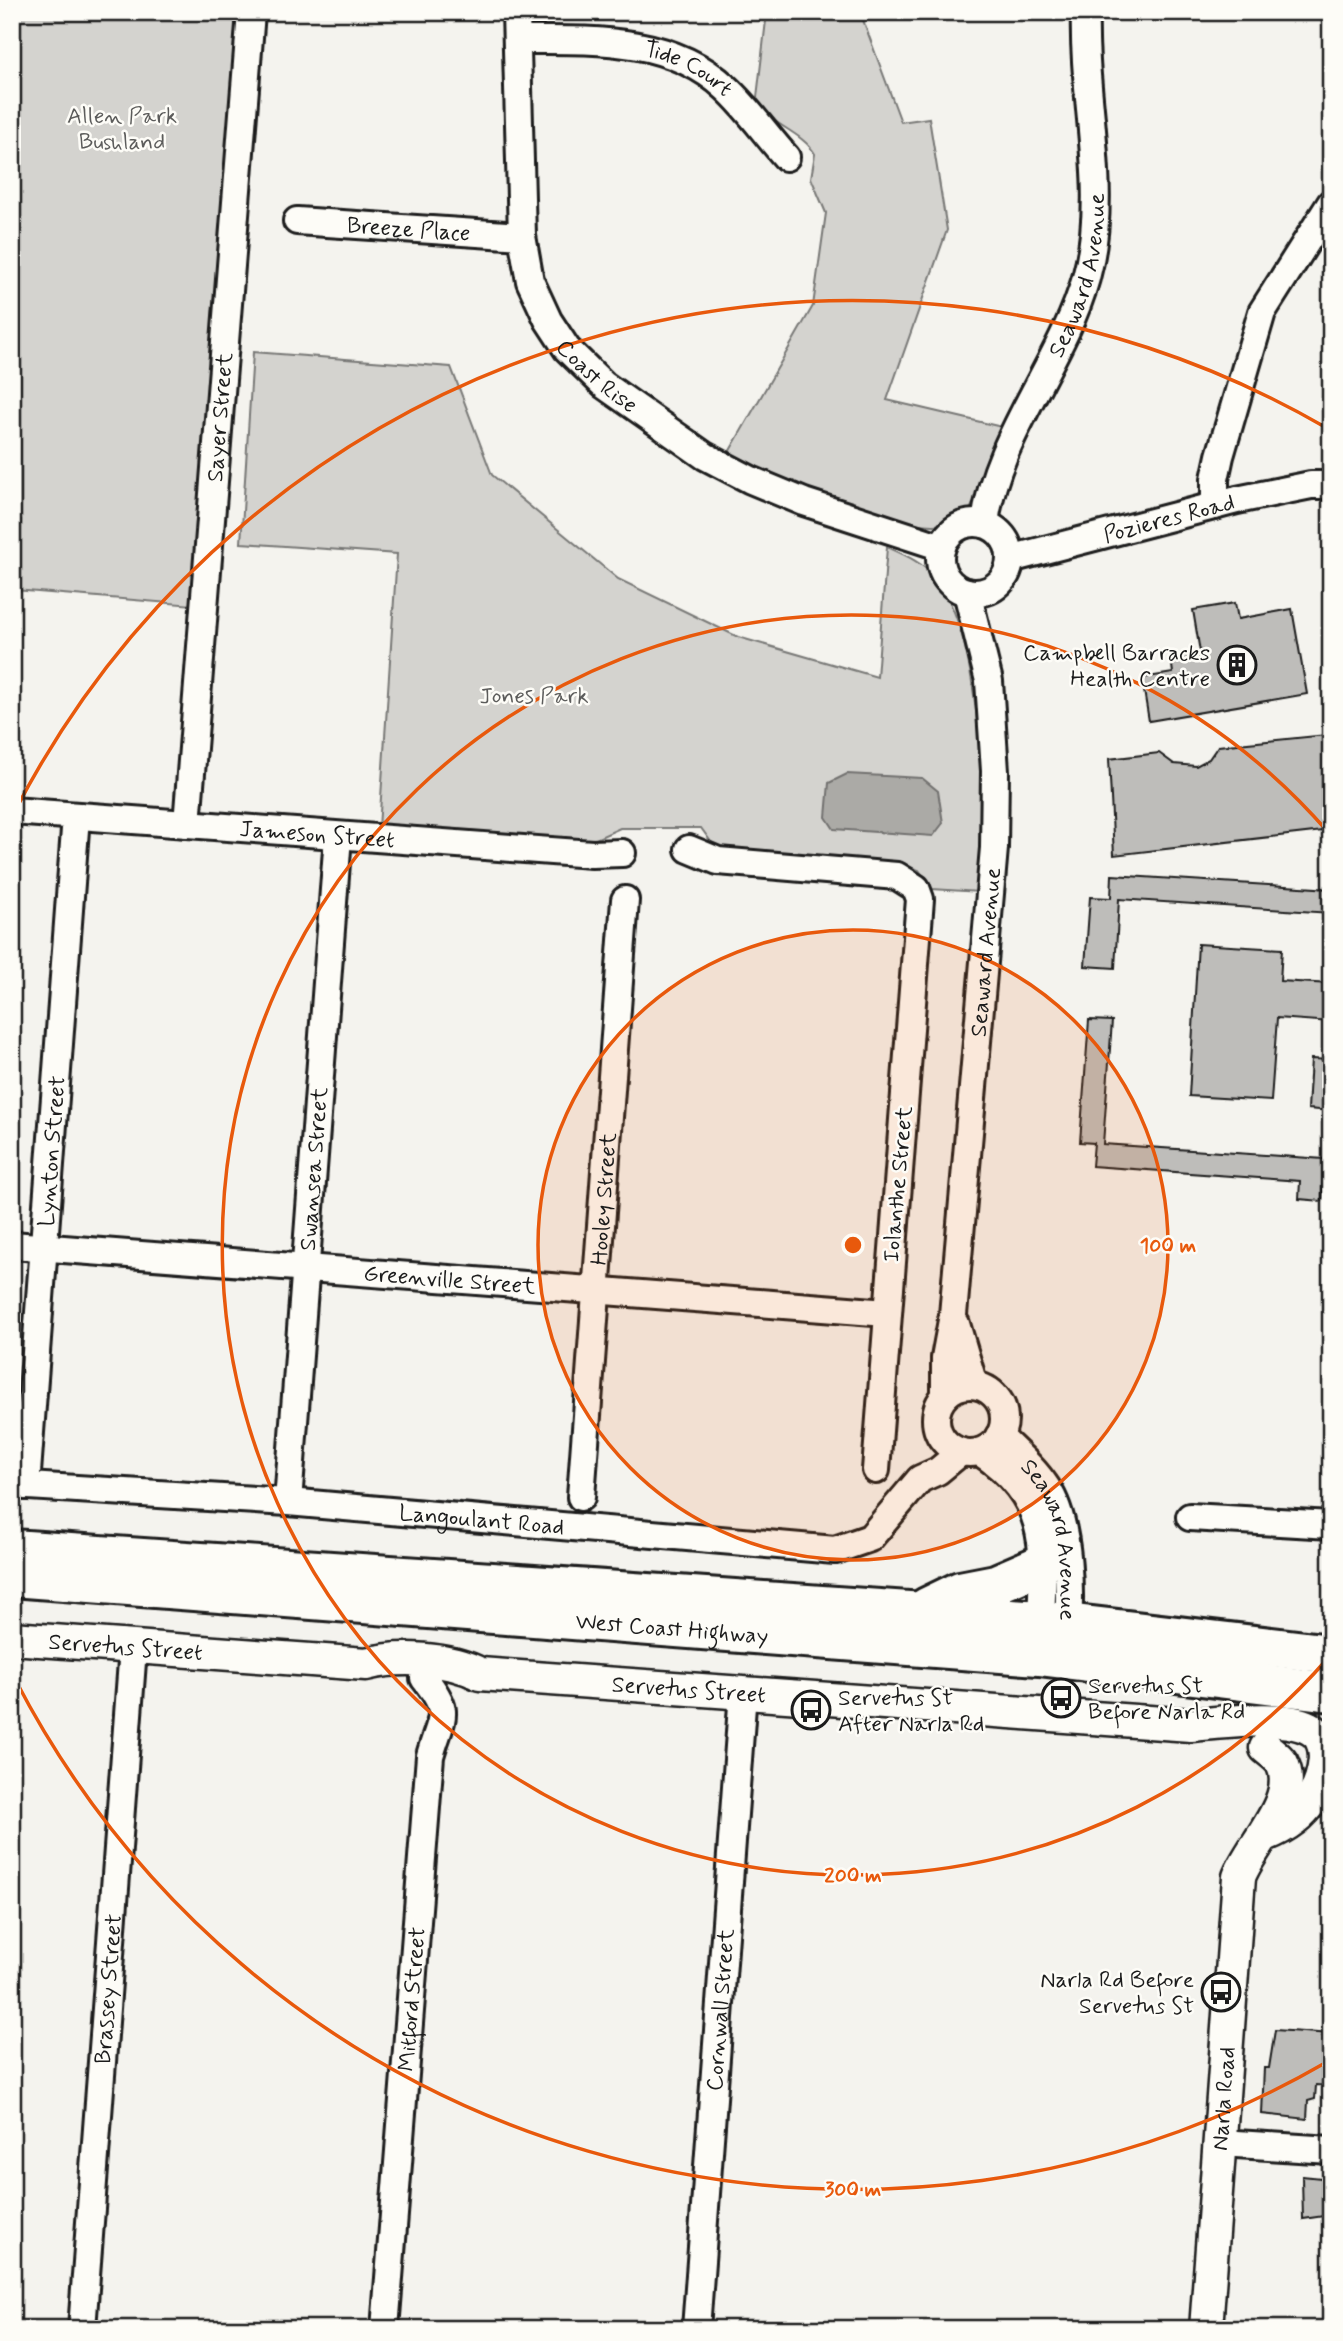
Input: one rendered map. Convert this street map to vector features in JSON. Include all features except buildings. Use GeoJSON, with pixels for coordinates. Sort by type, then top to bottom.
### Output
{"type":"FeatureCollection","features":[{"type":"Feature","properties":{"kind":"highway","name":"West Coast Highway"},"geometry":{"type":"LineString","coordinates":[[12,1549],[919,1611],[1331,1692]]}},
{"type":"Feature","properties":{"kind":"highway"},"geometry":{"type":"LineString","coordinates":[[919,1611],[960,1591],[996,1584],[1042,1564]]}},
{"type":"Feature","properties":{"kind":"highway","name":"West Coast Highway"},"geometry":{"type":"LineString","coordinates":[[12,1577],[1331,1654]]}},
{"type":"Feature","properties":{"kind":"street","name":"Sayer Street"},"geometry":{"type":"LineString","coordinates":[[187,824],[251,12]]}},
{"type":"Feature","properties":{"kind":"street","name":"Coast Rise"},"geometry":{"type":"LineString","coordinates":[[516,12],[522,236],[530,281],[548,320],[567,349],[604,385],[705,456],[751,480],[804,502],[942,547]]}},
{"type":"Feature","properties":{"kind":"street","name":"Seaward Avenue"},"geometry":{"type":"LineString","coordinates":[[985,524],[1005,457],[1047,370],[1086,279],[1096,226],[1095,174],[1084,44],[1085,12]]}},
{"type":"Feature","properties":{"kind":"street","name":"Tide Court"},"geometry":{"type":"LineString","coordinates":[[517,40],[611,40],[685,61],[726,87],[786,157]]}},
{"type":"Feature","properties":{"kind":"street"},"geometry":{"type":"LineString","coordinates":[[1215,506],[1214,479],[1262,312],[1331,203]]}},
{"type":"Feature","properties":{"kind":"street","name":"Breeze Place"},"geometry":{"type":"LineString","coordinates":[[297,221],[522,236]]}},
{"type":"Feature","properties":{"kind":"street","name":"Pozieres Road"},"geometry":{"type":"LineString","coordinates":[[1010,559],[1215,506],[1311,485],[1331,485]]}},
{"type":"Feature","properties":{"kind":"street"},"geometry":{"type":"LineString","coordinates":[[964,524],[985,524],[1004,539],[1010,559],[1000,582],[990,589],[967,592],[957,587],[942,569],[942,547],[955,529],[964,524]]}},
{"type":"Feature","properties":{"kind":"street","name":"Seaward Avenue"},"geometry":{"type":"LineString","coordinates":[[945,1396],[945,1358],[954,1315],[994,848],[995,771],[989,681],[967,592]]}},
{"type":"Feature","properties":{"kind":"street","name":"Jameson Street"},"geometry":{"type":"LineString","coordinates":[[12,811],[592,854],[622,853]]}},
{"type":"Feature","properties":{"kind":"street","name":"Lynton Street"},"geometry":{"type":"LineString","coordinates":[[19,1485],[44,1248],[76,816]]}},
{"type":"Feature","properties":{"kind":"street","name":"Swansea Street"},"geometry":{"type":"LineString","coordinates":[[288,1502],[338,835]]}},
{"type":"Feature","properties":{"kind":"street","name":"Iolanthe Street"},"geometry":{"type":"LineString","coordinates":[[689,849],[718,862],[897,876],[908,880],[916,888],[920,899],[876,1470]]}},
{"type":"Feature","properties":{"kind":"street","name":"Hooley Street"},"geometry":{"type":"LineString","coordinates":[[581,1497],[625,900]]}},
{"type":"Feature","properties":{"kind":"street","name":"Greenville Street"},"geometry":{"type":"LineString","coordinates":[[12,1245],[887,1313]]}},
{"type":"Feature","properties":{"kind":"street","name":"Seaward Avenue"},"geometry":{"type":"LineString","coordinates":[[954,1315],[974,1385]]}},
{"type":"Feature","properties":{"kind":"street"},"geometry":{"type":"LineString","coordinates":[[974,1385],[985,1388],[1000,1404],[1004,1415],[980,1447],[942,1439],[937,1429],[937,1411],[945,1396],[958,1387],[974,1385]]}},
{"type":"Feature","properties":{"kind":"street","name":"Langoulant Road"},"geometry":{"type":"LineString","coordinates":[[920,1479],[924,1454],[937,1429]]}},
{"type":"Feature","properties":{"kind":"street","name":"Seaward Avenue"},"geometry":{"type":"LineString","coordinates":[[980,1447],[1000,1466],[1038,1518],[1054,1639]]}},
{"type":"Feature","properties":{"kind":"street","name":"Seaward Avenue"},"geometry":{"type":"LineString","coordinates":[[980,1447],[1048,1490],[1061,1522],[1054,1639]]}},
{"type":"Feature","properties":{"kind":"street","name":"Langoulant Road"},"geometry":{"type":"LineString","coordinates":[[19,1485],[288,1502],[835,1550],[870,1538],[920,1479],[980,1447]]}},
{"type":"Feature","properties":{"kind":"street"},"geometry":{"type":"LineString","coordinates":[[1190,1517],[1331,1525]]}},
{"type":"Feature","properties":{"kind":"street","name":"Servetus Street"},"geometry":{"type":"LineString","coordinates":[[12,1638],[366,1664],[387,1658],[464,1666],[480,1674],[1191,1725],[1259,1721],[1298,1724],[1318,1732],[1328,1756],[1266,1748],[1191,1725]]}},
{"type":"Feature","properties":{"kind":"street","name":"Brassey Street"},"geometry":{"type":"LineString","coordinates":[[82,2329],[133,1648]]}},
{"type":"Feature","properties":{"kind":"street","name":"Servetus Street"},"geometry":{"type":"LineString","coordinates":[[366,1664],[387,1675],[464,1681],[480,1674]]}},
{"type":"Feature","properties":{"kind":"street","name":"Mitford Street"},"geometry":{"type":"LineString","coordinates":[[385,2329],[430,1756],[444,1717],[443,1706],[424,1678]]}},
{"type":"Feature","properties":{"kind":"street","name":"Cornwall Street"},"geometry":{"type":"LineString","coordinates":[[696,2329],[743,1692]]}},
{"type":"Feature","properties":{"kind":"street","name":"Narla Road"},"geometry":{"type":"LineString","coordinates":[[1206,2329],[1238,1877],[1252,1848],[1265,1835],[1283,1799],[1285,1777],[1281,1762],[1266,1748]]}},
{"type":"Feature","properties":{"kind":"street","name":"Narla Road"},"geometry":{"type":"LineString","coordinates":[[1265,1835],[1283,1828],[1311,1800],[1328,1756]]}},
{"type":"Feature","properties":{"kind":"street"},"geometry":{"type":"LineString","coordinates":[[1220,2143],[1331,2150]]}},
{"type":"Feature","properties":{"kind":"green space","name":"Allen Park Bushland"},"geometry":{"type":"Polygon","coordinates":[[[12,12],[241,12],[193,605],[15,590],[21,520],[12,519],[12,12]]]}},
{"type":"Feature","properties":{"kind":"green space"},"geometry":{"type":"Polygon","coordinates":[[[767,12],[860,12],[901,122],[929,118],[947,230],[887,400],[1006,428],[971,508],[948,523],[924,524],[867,512],[803,488],[728,454],[813,306],[826,213],[811,178],[815,154],[804,141],[756,106],[767,12]]]}},
{"type":"Feature","properties":{"kind":"green space","name":"Jones Park"},"geometry":{"type":"Polygon","coordinates":[[[253,352],[451,367],[492,475],[618,579],[738,637],[877,677],[887,547],[920,564],[936,579],[952,607],[964,643],[972,685],[981,775],[980,892],[932,889],[919,870],[907,866],[719,853],[701,828],[620,828],[587,843],[379,828],[397,554],[241,543],[253,352]]]}},
{"type":"Feature","properties":{"kind":"shaded area"},"geometry":{"type":"Polygon","coordinates":[[[847,774],[922,778],[938,791],[943,823],[933,836],[834,829],[826,817],[829,783],[847,774]]]}},
{"type":"Feature","properties":{"kind":"place","name":"Campbell Barracks Health Centre"},"geometry":{"type":"Point","coordinates":[1237,665]}},
{"type":"Feature","properties":{"kind":"place","name":"Servetus St Before Narla Rd"},"geometry":{"type":"Point","coordinates":[1061,1698]}},
{"type":"Feature","properties":{"kind":"place","name":"Servetus St After Narla Rd"},"geometry":{"type":"Point","coordinates":[811,1710]}},
{"type":"Feature","properties":{"kind":"place","name":"Narla Rd Before Servetus St"},"geometry":{"type":"Point","coordinates":[1221,1992]}}]}
